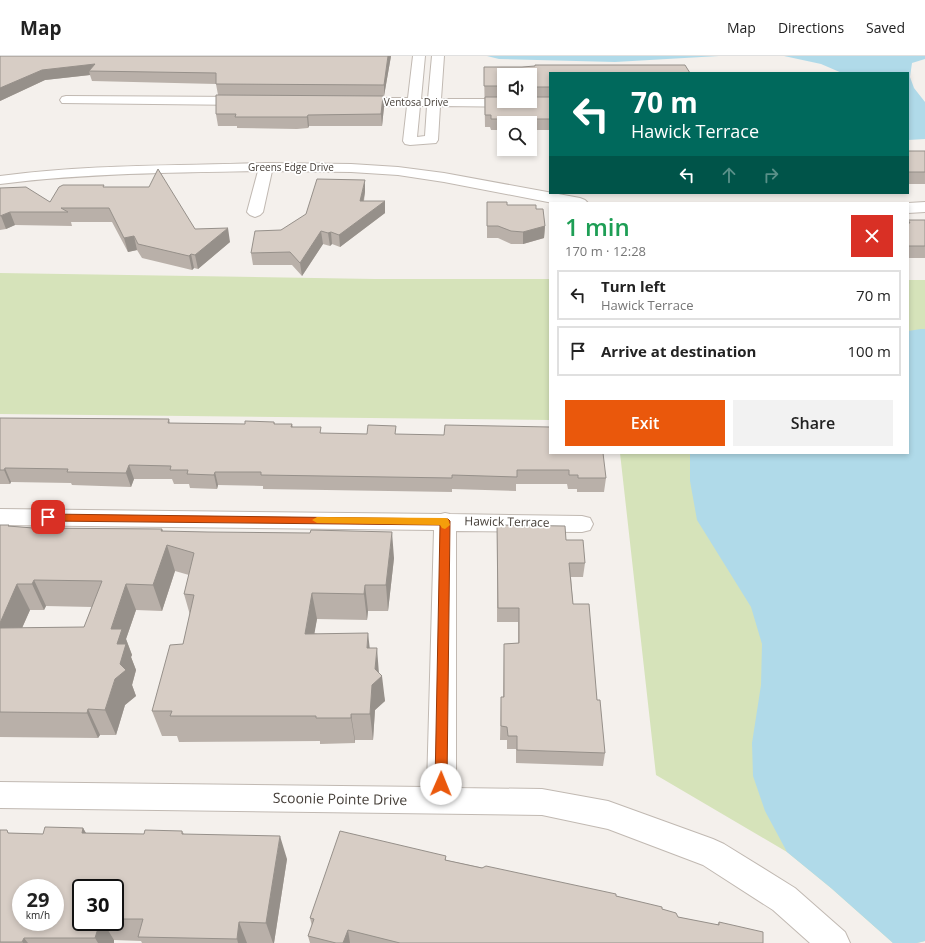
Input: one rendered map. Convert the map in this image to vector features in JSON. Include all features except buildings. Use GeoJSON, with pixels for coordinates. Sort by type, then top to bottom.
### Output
{"type":"FeatureCollection","features":[{"type":"Feature","properties":{"kind":"street"},"geometry":{"type":"LineString","coordinates":[[419,56],[410,141],[431,140],[438,56]]}},
{"type":"Feature","properties":{"kind":"street"},"geometry":{"type":"LineString","coordinates":[[66,100],[256,101]]}},
{"type":"Feature","properties":{"kind":"street","name":"Ventosa Drive"},"geometry":{"type":"LineString","coordinates":[[344,102],[549,103]]}},
{"type":"Feature","properties":{"kind":"street"},"geometry":{"type":"LineString","coordinates":[[255,212],[266,167]]}},
{"type":"Feature","properties":{"kind":"street","name":"Greens Edge Drive"},"geometry":{"type":"LineString","coordinates":[[0,180],[77,172],[138,169],[266,167],[346,168],[399,172],[451,179],[575,202]]}},
{"type":"Feature","properties":{"kind":"street"},"geometry":{"type":"LineString","coordinates":[[909,208],[925,208]]}},
{"type":"Feature","properties":{"kind":"street","name":"Hawick Terrace"},"geometry":{"type":"LineString","coordinates":[[0,517],[445,521],[582,524]]}},
{"type":"Feature","properties":{"kind":"street"},"geometry":{"type":"LineString","coordinates":[[441,800],[445,521]]}},
{"type":"Feature","properties":{"kind":"street","name":"Scoonie Pointe Drive"},"geometry":{"type":"LineString","coordinates":[[0,795],[542,802],[608,815],[713,854],[784,900],[834,943]]}},
{"type":"Feature","properties":{"kind":"green space"},"geometry":{"type":"Polygon","coordinates":[[[0,273],[375,279],[549,279],[549,420],[0,414],[0,273]]]}},
{"type":"Feature","properties":{"kind":"green space"},"geometry":{"type":"Polygon","coordinates":[[[909,280],[925,280],[925,941],[917,943],[893,943],[831,888],[787,852],[656,775],[620,454],[909,454],[909,280]]]}},
{"type":"Feature","properties":{"kind":"water"},"geometry":{"type":"Polygon","coordinates":[[[487,56],[719,56],[615,62],[499,59],[487,56]]]}},
{"type":"Feature","properties":{"kind":"water"},"geometry":{"type":"Polygon","coordinates":[[[784,56],[925,56],[925,59],[912,63],[910,77],[914,88],[925,102],[925,139],[909,140],[909,72],[840,72],[821,64],[784,56]]]}},
{"type":"Feature","properties":{"kind":"water"},"geometry":{"type":"Polygon","coordinates":[[[925,329],[925,941],[917,943],[893,943],[831,888],[787,852],[765,811],[753,776],[752,743],[761,685],[762,644],[751,607],[697,520],[690,481],[690,454],[909,454],[909,331],[925,329]]]}},
{"type":"Feature","properties":{"kind":"slow traffic"},"geometry":{"type":"LineString","coordinates":[[317,520],[445,521],[445,525]]}},
{"type":"Feature","properties":{"kind":"route"},"geometry":{"type":"LineString","coordinates":[[48,517],[445,521],[441,784]]}}]}
